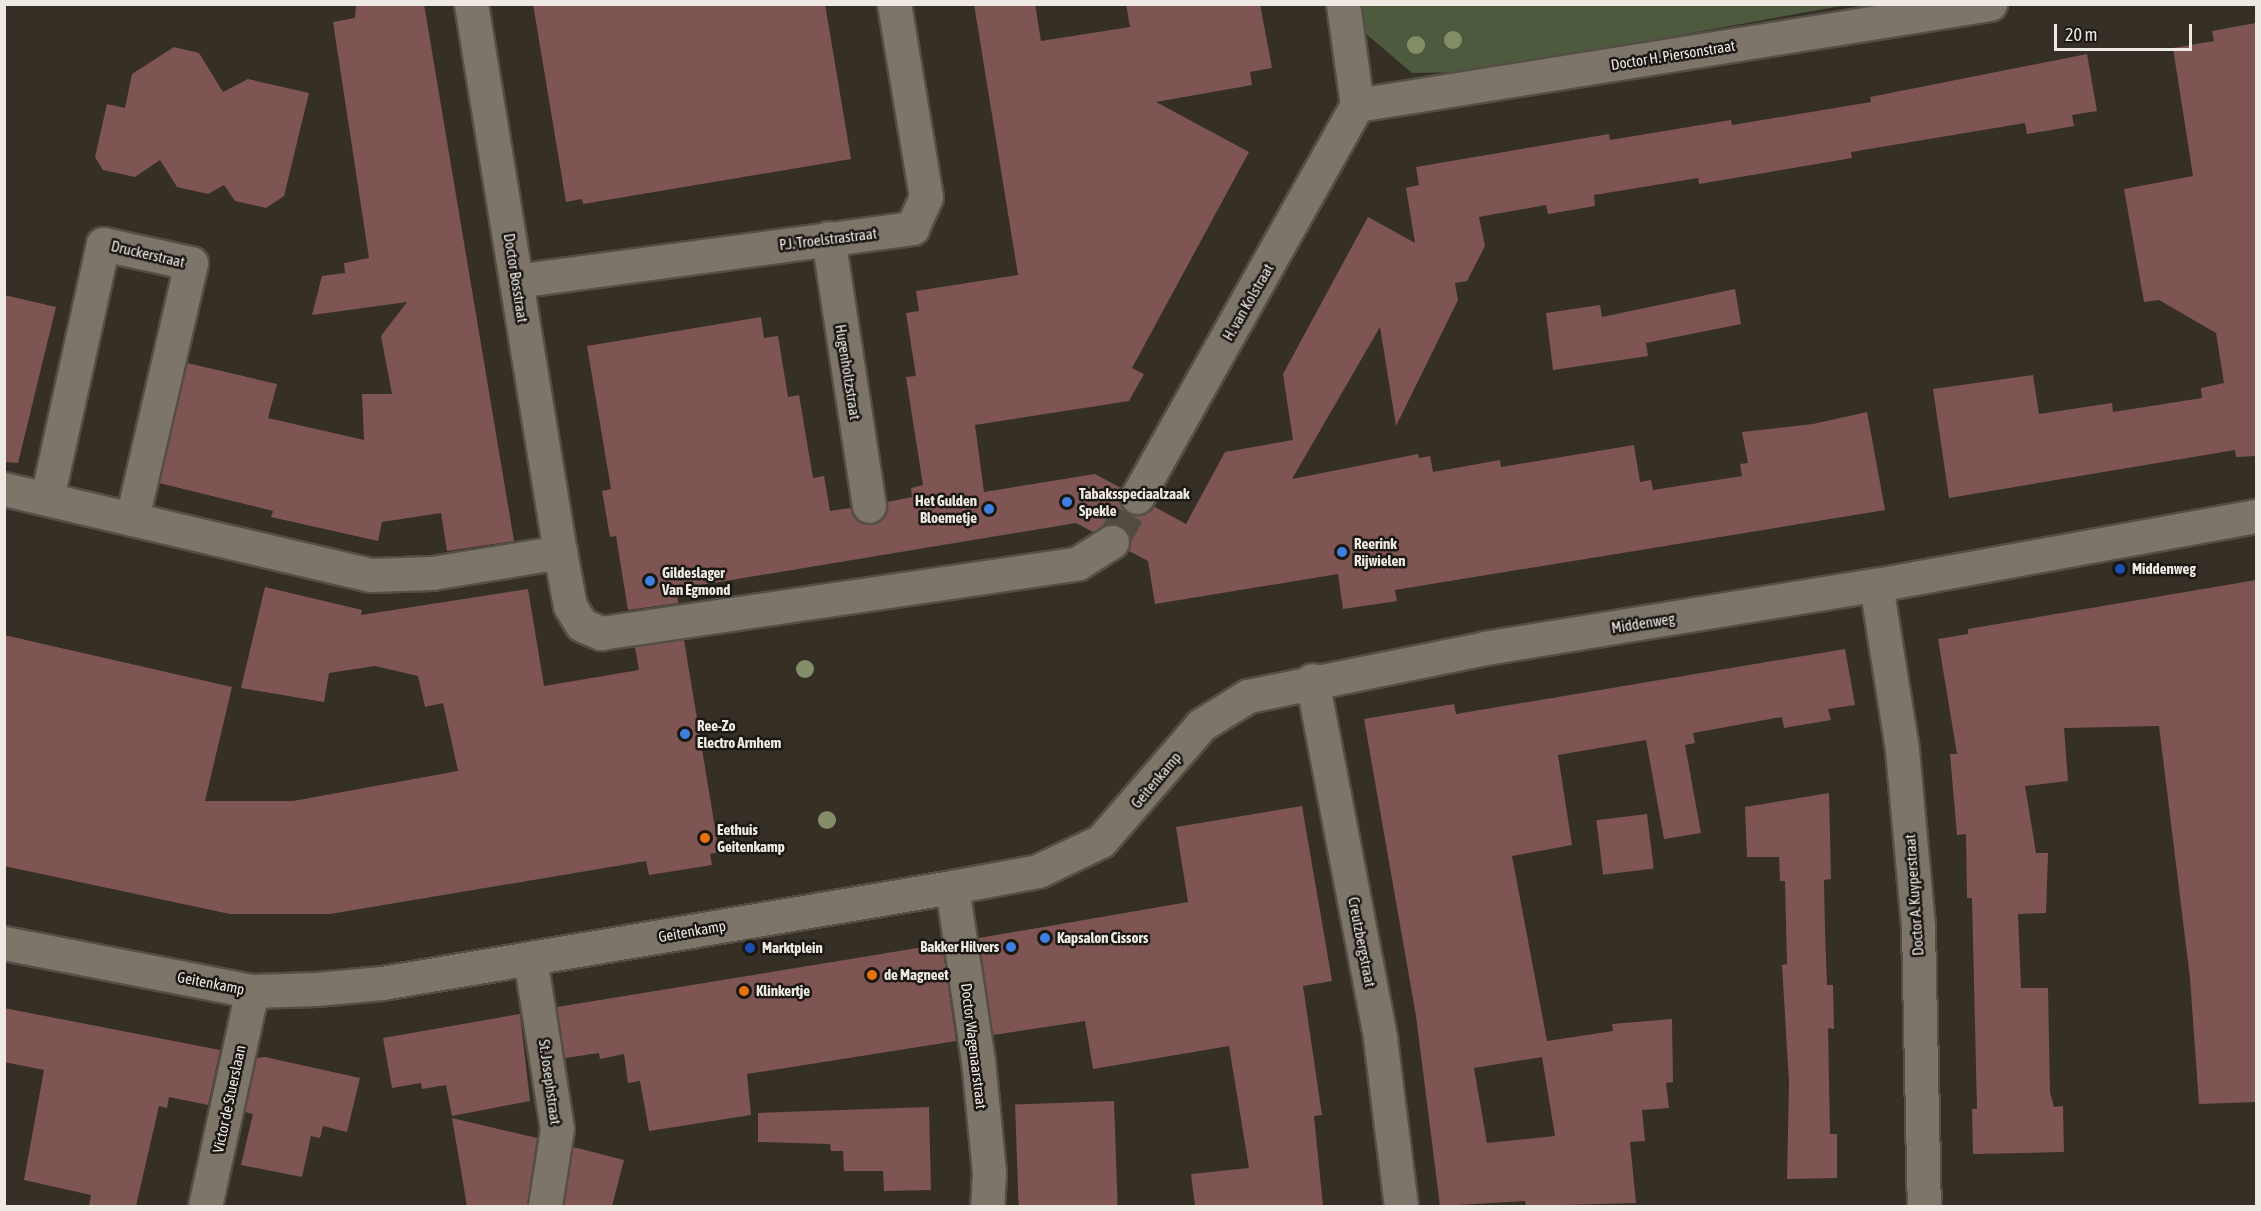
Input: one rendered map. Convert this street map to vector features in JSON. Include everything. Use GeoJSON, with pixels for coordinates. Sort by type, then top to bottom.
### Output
{"type":"FeatureCollection","features":[{"type":"Feature","properties":{"kind":"street","name":"Doctor Bosstraat"},"geometry":{"type":"LineString","coordinates":[[471,4],[560,552]]}},
{"type":"Feature","properties":{"kind":"street","name":"P.J. Troelstrastraat"},"geometry":{"type":"LineString","coordinates":[[516,281],[912,228],[926,197],[894,4]]}},
{"type":"Feature","properties":{"kind":"street"},"geometry":{"type":"LineString","coordinates":[[1343,4],[1357,105]]}},
{"type":"Feature","properties":{"kind":"street","name":"Doctor H. Piersonstraat"},"geometry":{"type":"LineString","coordinates":[[1357,105],[1990,4]]}},
{"type":"Feature","properties":{"kind":"street","name":"H. van Kolstraat"},"geometry":{"type":"LineString","coordinates":[[1137,497],[1357,105]]}},
{"type":"Feature","properties":{"kind":"street","name":"Hugenholtzstraat"},"geometry":{"type":"LineString","coordinates":[[828,238],[869,506]]}},
{"type":"Feature","properties":{"kind":"street","name":"Druckerstraat"},"geometry":{"type":"LineString","coordinates":[[47,498],[103,244],[191,263],[132,519]]}},
{"type":"Feature","properties":{"kind":"street"},"geometry":{"type":"LineString","coordinates":[[4,489],[393,577],[560,552],[574,616],[591,631],[601,633],[1078,563],[1112,542]]}},
{"type":"Feature","properties":{"kind":"street","name":"Middenweg"},"geometry":{"type":"LineString","coordinates":[[1312,680],[1876,585],[2256,516]]}},
{"type":"Feature","properties":{"kind":"street","name":"Doctor A. Kuyperstraat"},"geometry":{"type":"LineString","coordinates":[[1876,585],[1902,750],[1918,927],[1924,1206]]}},
{"type":"Feature","properties":{"kind":"street","name":"Geitenkamp"},"geometry":{"type":"LineString","coordinates":[[4,943],[252,991],[382,983],[1038,871],[1080,854],[1120,823],[1201,725],[1223,708],[1248,696],[1312,680]]}},
{"type":"Feature","properties":{"kind":"street","name":"Creutzbergstraat"},"geometry":{"type":"LineString","coordinates":[[1312,680],[1380,1038],[1401,1206]]}},
{"type":"Feature","properties":{"kind":"street","name":"Doctor Wagenaarstraat"},"geometry":{"type":"LineString","coordinates":[[952,887],[978,1060],[988,1173],[987,1206]]}},
{"type":"Feature","properties":{"kind":"street","name":"St. Josephstraat"},"geometry":{"type":"LineString","coordinates":[[530,958],[557,1129],[556,1158],[545,1206]]}},
{"type":"Feature","properties":{"kind":"street","name":"Victor de Stuerslaan"},"geometry":{"type":"LineString","coordinates":[[205,1206],[252,991]]}},
{"type":"Feature","properties":{"kind":"green space"},"geometry":{"type":"Polygon","coordinates":[[[1360,5],[1846,5],[1475,72],[1412,73],[1365,33],[1360,5]]]}},
{"type":"Feature","properties":{"kind":"building"},"geometry":{"type":"Polygon","coordinates":[[[356,4],[424,4],[514,541],[447,551],[441,513],[382,522],[378,541],[271,517],[273,511],[159,483],[187,363],[277,384],[268,418],[364,440],[362,394],[392,394],[381,336],[407,302],[312,315],[322,276],[345,273],[344,263],[369,258],[333,22],[355,18],[356,4]]]}},
{"type":"Feature","properties":{"kind":"building"},"geometry":{"type":"Polygon","coordinates":[[[533,4],[825,4],[851,159],[583,204],[582,199],[566,202],[533,4]]]}},
{"type":"Feature","properties":{"kind":"building"},"geometry":{"type":"Polygon","coordinates":[[[974,4],[1035,4],[1041,41],[1130,27],[1126,4],[1260,4],[1272,68],[1250,72],[1252,85],[1156,102],[1249,152],[1132,368],[1144,374],[1129,401],[975,425],[984,492],[1095,474],[1121,488],[1121,506],[1128,514],[1146,513],[1153,506],[1186,524],[1225,452],[1293,440],[1283,374],[1368,217],[1415,243],[1406,188],[1419,185],[1416,167],[1609,134],[1610,140],[1731,120],[1732,125],[1871,102],[1870,97],[2087,54],[2097,111],[2072,115],[2074,126],[2051,130],[2027,134],[2025,123],[1851,152],[1852,158],[1699,184],[1698,178],[1594,195],[1595,206],[1572,210],[1548,214],[1546,205],[1479,217],[1485,246],[1467,281],[1455,283],[1458,300],[1396,426],[1380,327],[1292,479],[1418,454],[1419,458],[1430,456],[1433,472],[1500,460],[1501,467],[1634,445],[1640,482],[1651,480],[1653,490],[1742,476],[1740,464],[1748,463],[1742,432],[1813,424],[1867,412],[1885,510],[1395,590],[1397,601],[1343,609],[1338,574],[1155,604],[1148,561],[1129,551],[1128,532],[1112,523],[1093,532],[1076,523],[677,589],[678,603],[628,610],[616,536],[610,537],[602,491],[611,489],[587,346],[761,317],[764,338],[778,336],[788,397],[799,395],[813,478],[824,476],[830,511],[850,508],[855,518],[872,524],[886,513],[887,502],[912,497],[911,488],[923,485],[906,377],[916,376],[906,313],[919,311],[916,291],[1018,275],[974,4]]]}},
{"type":"Feature","properties":{"kind":"building"},"geometry":{"type":"Polygon","coordinates":[[[2256,23],[2256,456],[2236,457],[2235,450],[1949,498],[1933,389],[2033,375],[2039,414],[2112,403],[2113,412],[2202,398],[2201,388],[2224,383],[2216,333],[2159,300],[2144,302],[2124,189],[2193,176],[2173,48],[2214,41],[2212,31],[2256,23]]]}},
{"type":"Feature","properties":{"kind":"building"},"geometry":{"type":"Polygon","coordinates":[[[174,47],[199,53],[223,92],[248,79],[309,93],[284,196],[266,208],[235,201],[224,185],[208,194],[177,187],[160,160],[135,177],[103,170],[95,157],[107,104],[125,108],[132,74],[174,47]]]}},
{"type":"Feature","properties":{"kind":"building"},"geometry":{"type":"Polygon","coordinates":[[[1735,289],[1741,324],[1646,343],[1648,356],[1553,370],[1546,313],[1600,305],[1602,317],[1735,289]]]}},
{"type":"Feature","properties":{"kind":"building"},"geometry":{"type":"Polygon","coordinates":[[[4,295],[56,307],[18,463],[4,462],[4,295]]]}},
{"type":"Feature","properties":{"kind":"building"},"geometry":{"type":"Polygon","coordinates":[[[2256,580],[2256,1102],[2199,1104],[2190,978],[2159,726],[2064,728],[2068,781],[2025,786],[2036,853],[2048,853],[2046,913],[2018,914],[2021,988],[2048,988],[2050,1092],[2054,1107],[2063,1106],[2064,1152],[1973,1154],[1972,1109],[1977,1109],[1972,898],[1967,898],[1966,834],[1957,835],[1950,754],[1957,754],[1938,639],[1968,634],[1968,629],[2256,580]]]}},
{"type":"Feature","properties":{"kind":"building"},"geometry":{"type":"Polygon","coordinates":[[[265,587],[362,610],[361,615],[528,589],[544,686],[639,670],[635,647],[684,640],[719,852],[710,854],[712,865],[649,875],[646,861],[330,914],[230,914],[4,866],[4,635],[232,687],[205,801],[293,801],[458,771],[443,703],[425,707],[418,676],[375,666],[329,673],[324,702],[241,688],[265,587]]]}},
{"type":"Feature","properties":{"kind":"building"},"geometry":{"type":"Polygon","coordinates":[[[1845,649],[1855,705],[1828,709],[1831,720],[1784,728],[1782,717],[1693,733],[1695,743],[1685,745],[1701,833],[1664,839],[1646,740],[1558,755],[1572,845],[1512,856],[1547,1041],[1613,1031],[1612,1024],[1672,1019],[1673,1082],[1666,1083],[1669,1108],[1642,1110],[1645,1141],[1630,1142],[1636,1203],[1526,1206],[1525,1201],[1440,1206],[1416,1016],[1364,719],[1454,704],[1456,714],[1845,649]],[[1542,1057],[1474,1068],[1487,1143],[1555,1136],[1542,1057]]]}},
{"type":"Feature","properties":{"kind":"building"},"geometry":{"type":"Polygon","coordinates":[[[1829,793],[1831,879],[1824,880],[1825,932],[1827,985],[1833,985],[1834,1029],[1828,1028],[1830,1134],[1837,1134],[1837,1178],[1787,1179],[1789,1082],[1782,965],[1787,964],[1785,881],[1780,881],[1779,857],[1747,857],[1745,807],[1829,793]]]}},
{"type":"Feature","properties":{"kind":"building"},"geometry":{"type":"Polygon","coordinates":[[[1302,806],[1332,981],[1303,986],[1322,1115],[1314,1116],[1323,1206],[1195,1206],[1191,1174],[1249,1168],[1229,1046],[1093,1069],[1085,1021],[993,1035],[979,938],[1188,902],[1176,827],[1302,806]]]}},
{"type":"Feature","properties":{"kind":"building"},"geometry":{"type":"Polygon","coordinates":[[[1647,814],[1654,869],[1603,875],[1596,820],[1647,814]]]}},
{"type":"Feature","properties":{"kind":"building"},"geometry":{"type":"Polygon","coordinates":[[[942,944],[956,1041],[747,1074],[751,1115],[649,1131],[640,1081],[628,1083],[624,1054],[600,1059],[599,1053],[565,1058],[557,1007],[942,944]]]}},
{"type":"Feature","properties":{"kind":"building"},"geometry":{"type":"Polygon","coordinates":[[[4,1008],[220,1050],[208,1105],[169,1097],[167,1108],[159,1106],[136,1206],[89,1206],[91,1195],[24,1180],[44,1070],[4,1062],[4,1008]]]}},
{"type":"Feature","properties":{"kind":"building"},"geometry":{"type":"Polygon","coordinates":[[[520,1014],[530,1101],[452,1116],[446,1085],[422,1089],[421,1083],[392,1088],[383,1038],[520,1014]]]}},
{"type":"Feature","properties":{"kind":"building"},"geometry":{"type":"Polygon","coordinates":[[[265,1057],[360,1078],[347,1132],[323,1126],[320,1138],[311,1136],[302,1177],[241,1165],[253,1114],[245,1112],[257,1058],[265,1057]]]}},
{"type":"Feature","properties":{"kind":"building"},"geometry":{"type":"Polygon","coordinates":[[[1114,1101],[1118,1206],[1019,1206],[1015,1104],[1114,1101]]]}},
{"type":"Feature","properties":{"kind":"building"},"geometry":{"type":"Polygon","coordinates":[[[929,1107],[931,1190],[884,1191],[883,1171],[844,1171],[843,1151],[831,1151],[830,1144],[758,1142],[758,1113],[929,1107]]]}},
{"type":"Feature","properties":{"kind":"building"},"geometry":{"type":"Polygon","coordinates":[[[452,1118],[537,1138],[527,1206],[467,1206],[452,1118]]]}},
{"type":"Feature","properties":{"kind":"building"},"geometry":{"type":"Polygon","coordinates":[[[573,1147],[624,1160],[612,1206],[564,1206],[573,1147]]]}},
{"type":"Feature","properties":{"kind":"tunnel"},"geometry":{"type":"LineString","coordinates":[[1112,542],[1137,497]]}},
{"type":"Feature","properties":{"kind":"place","name":"Tabaksspeciaalzaak Spekle"},"geometry":{"type":"Point","coordinates":[1067,502]}},
{"type":"Feature","properties":{"kind":"place","name":"Het Gulden Bloemetje"},"geometry":{"type":"Point","coordinates":[989,509]}},
{"type":"Feature","properties":{"kind":"place","name":"Reerink Rijwielen"},"geometry":{"type":"Point","coordinates":[1342,552]}},
{"type":"Feature","properties":{"kind":"place","name":"Middenweg"},"geometry":{"type":"Point","coordinates":[2120,569]}},
{"type":"Feature","properties":{"kind":"place","name":"Gildeslager Van Egmond"},"geometry":{"type":"Point","coordinates":[650,581]}},
{"type":"Feature","properties":{"kind":"place","name":"Ree-Zo Electro Arnhem"},"geometry":{"type":"Point","coordinates":[685,734]}},
{"type":"Feature","properties":{"kind":"place","name":"Eethuis Geitenkamp"},"geometry":{"type":"Point","coordinates":[705,838]}},
{"type":"Feature","properties":{"kind":"place","name":"Kapsalon Cissors"},"geometry":{"type":"Point","coordinates":[1045,938]}},
{"type":"Feature","properties":{"kind":"place","name":"Bakker Hilvers"},"geometry":{"type":"Point","coordinates":[1011,947]}},
{"type":"Feature","properties":{"kind":"place","name":"Marktplein"},"geometry":{"type":"Point","coordinates":[750,948]}},
{"type":"Feature","properties":{"kind":"place","name":"de Magneet"},"geometry":{"type":"Point","coordinates":[872,975]}},
{"type":"Feature","properties":{"kind":"place","name":"Klinkertje"},"geometry":{"type":"Point","coordinates":[744,991]}}]}
